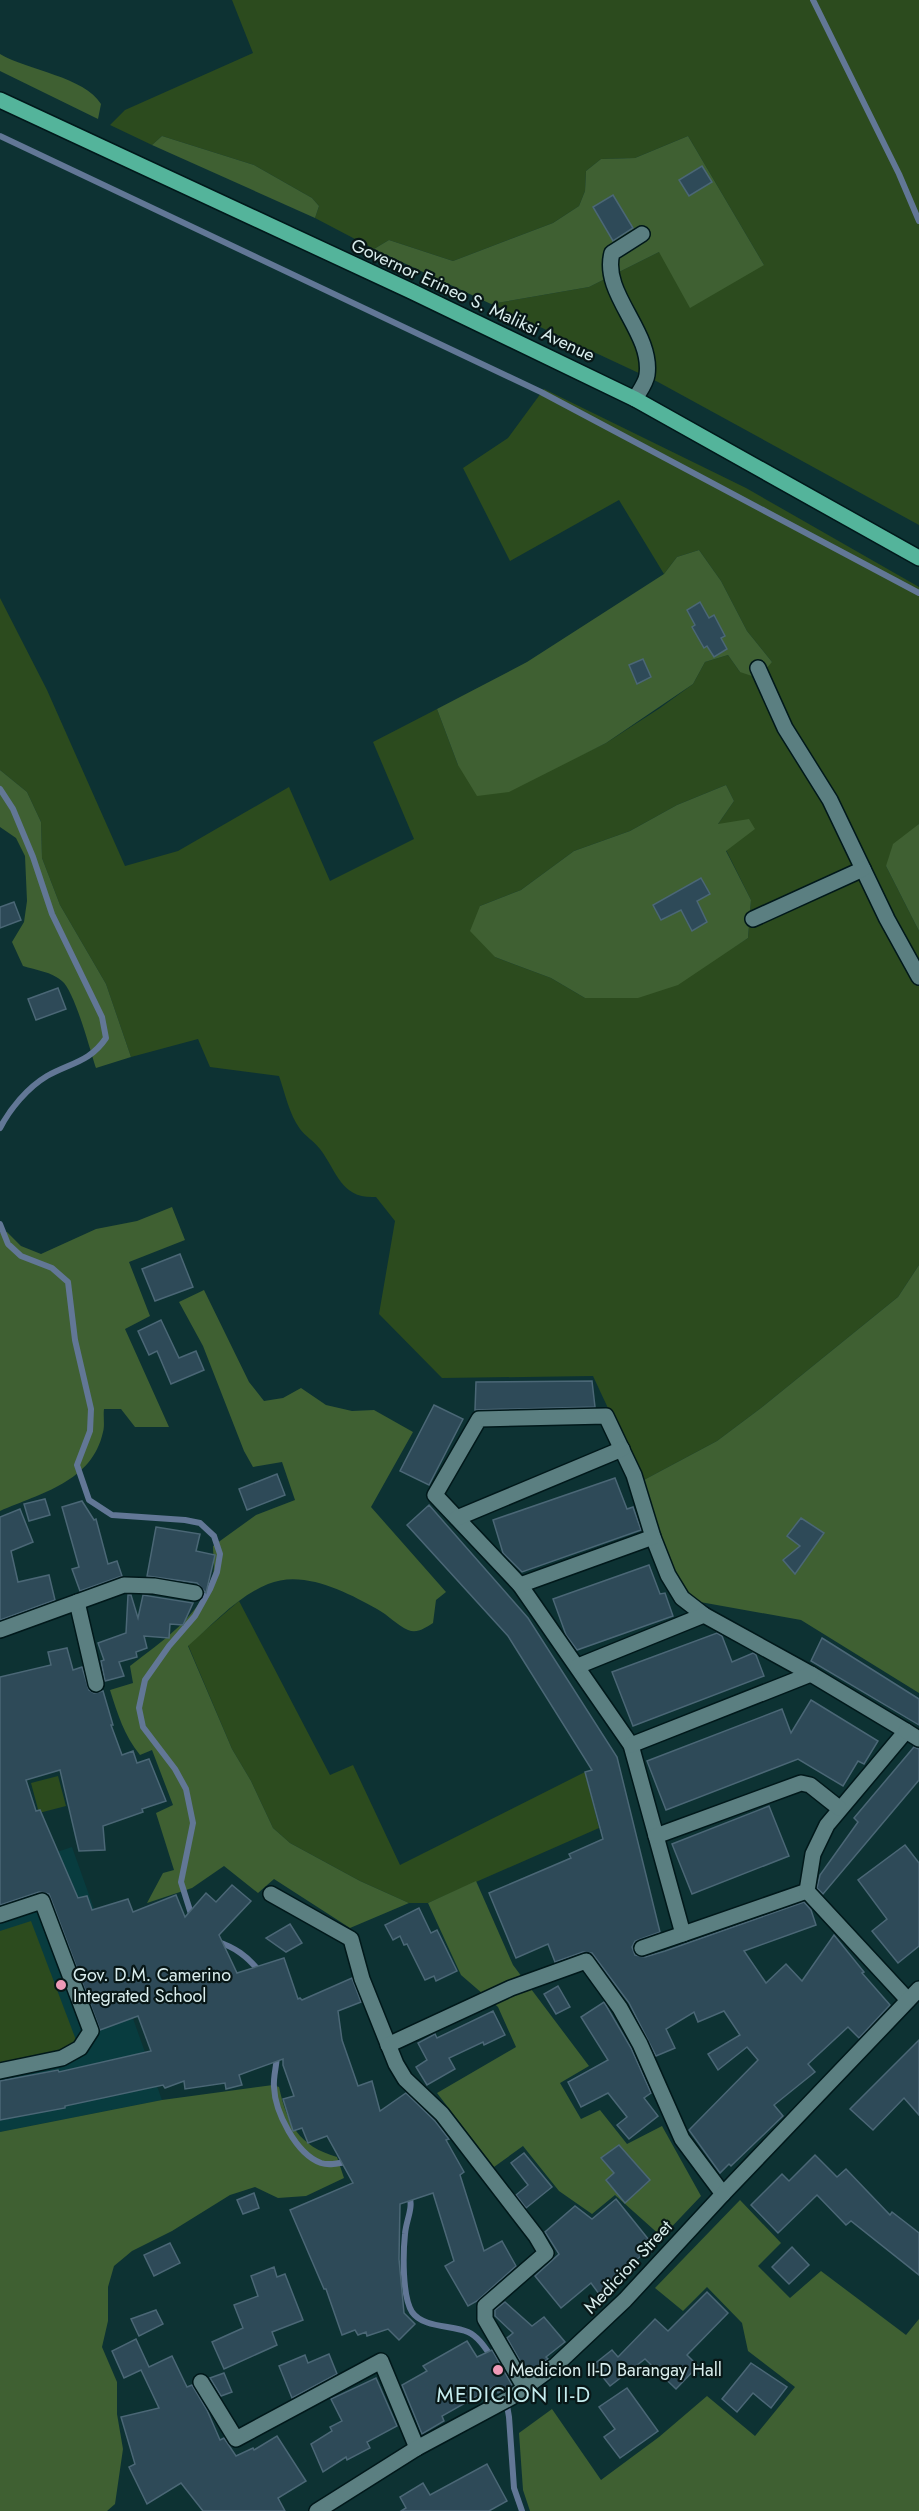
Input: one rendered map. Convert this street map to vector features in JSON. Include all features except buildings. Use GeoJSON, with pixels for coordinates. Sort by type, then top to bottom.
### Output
{"type":"FeatureCollection","features":[{"type":"Feature","properties":{"kind":"main road","name":"Governor Erineo S. Maliksi Avenue"},"geometry":{"type":"LineString","coordinates":[[0,100],[636,399],[919,558]]}},
{"type":"Feature","properties":{"kind":"street"},"geometry":{"type":"LineString","coordinates":[[636,399],[647,376],[647,361],[632,320],[612,280],[609,266],[612,253],[642,234]]}},
{"type":"Feature","properties":{"kind":"street"},"geometry":{"type":"LineString","coordinates":[[758,668],[785,728],[830,800],[919,977]]}},
{"type":"Feature","properties":{"kind":"street"},"geometry":{"type":"LineString","coordinates":[[753,920],[863,869]]}},
{"type":"Feature","properties":{"kind":"street"},"geometry":{"type":"LineString","coordinates":[[683,1934],[631,1745],[520,1585],[435,1495],[479,1419],[606,1416],[634,1475],[653,1537],[668,1575],[682,1598],[704,1615],[811,1674],[912,1735],[839,1808],[827,1825],[813,1854],[807,1891]]}},
{"type":"Feature","properties":{"kind":"street"},"geometry":{"type":"LineString","coordinates":[[457,1518],[622,1449]]}},
{"type":"Feature","properties":{"kind":"street"},"geometry":{"type":"LineString","coordinates":[[520,1585],[653,1537]]}},
{"type":"Feature","properties":{"kind":"street"},"geometry":{"type":"LineString","coordinates":[[0,1630],[124,1586],[154,1586],[195,1593]]}},
{"type":"Feature","properties":{"kind":"street"},"geometry":{"type":"LineString","coordinates":[[77,1602],[96,1684]]}},
{"type":"Feature","properties":{"kind":"street"},"geometry":{"type":"LineString","coordinates":[[578,1666],[704,1615]]}},
{"type":"Feature","properties":{"kind":"street"},"geometry":{"type":"LineString","coordinates":[[631,1745],[811,1674]]}},
{"type":"Feature","properties":{"kind":"street"},"geometry":{"type":"LineString","coordinates":[[656,1836],[801,1783],[810,1785],[839,1808]]}},
{"type":"Feature","properties":{"kind":"street"},"geometry":{"type":"LineString","coordinates":[[642,1948],[807,1891]]}},
{"type":"Feature","properties":{"kind":"street"},"geometry":{"type":"LineString","coordinates":[[807,1891],[914,1995]]}},
{"type":"Feature","properties":{"kind":"street"},"geometry":{"type":"LineString","coordinates":[[271,1894],[351,1939],[362,1979],[396,2064],[405,2079],[442,2114],[536,2236],[546,2253],[485,2306],[485,2319],[525,2388]]}},
{"type":"Feature","properties":{"kind":"street"},"geometry":{"type":"LineString","coordinates":[[0,1915],[42,1901],[91,2031],[80,2048],[62,2058],[0,2071]]}},
{"type":"Feature","properties":{"kind":"street"},"geometry":{"type":"LineString","coordinates":[[388,2045],[511,1988],[586,1960],[621,2008],[640,2044],[682,2139],[723,2194]]}},
{"type":"Feature","properties":{"kind":"street","name":"Medicion Street"},"geometry":{"type":"LineString","coordinates":[[317,2511],[417,2448],[512,2397],[592,2333],[914,1995]]}},
{"type":"Feature","properties":{"kind":"street"},"geometry":{"type":"LineString","coordinates":[[201,2382],[236,2439],[381,2361],[417,2448]]}},
{"type":"Feature","properties":{"kind":"shaded area","name":"Gov. D.M. Camerino Integrated School"},"geometry":{"type":"Polygon","coordinates":[[[72,1847],[162,2100],[0,2132],[0,1871],[72,1847]]]}},
{"type":"Feature","properties":{"kind":"green space"},"geometry":{"type":"Polygon","coordinates":[[[232,0],[919,0],[919,525],[658,382],[491,304],[589,287],[659,252],[764,265],[688,136],[635,158],[601,159],[586,171],[585,191],[579,206],[553,223],[453,261],[389,240],[374,249],[315,218],[319,206],[312,198],[254,165],[162,136],[152,145],[110,125],[125,110],[253,53],[232,0]]]}},
{"type":"Feature","properties":{"kind":"green space"},"geometry":{"type":"Polygon","coordinates":[[[0,54],[82,87],[101,104],[98,119],[0,71],[0,54]]]}},
{"type":"Feature","properties":{"kind":"green space"},"geometry":{"type":"Polygon","coordinates":[[[162,136],[254,165],[312,198],[319,206],[315,218],[152,145],[162,136]]]}},
{"type":"Feature","properties":{"kind":"green space"},"geometry":{"type":"Polygon","coordinates":[[[688,136],[764,265],[690,308],[659,252],[589,287],[491,304],[374,249],[389,240],[453,261],[553,223],[579,206],[585,191],[586,171],[601,159],[635,158],[688,136]]]}},
{"type":"Feature","properties":{"kind":"green space"},"geometry":{"type":"Polygon","coordinates":[[[544,389],[746,488],[919,587],[919,824],[886,866],[919,931],[919,1265],[898,1297],[761,1408],[717,1441],[642,1481],[593,1376],[442,1378],[379,1314],[395,1221],[376,1197],[355,1194],[342,1183],[320,1149],[296,1123],[279,1076],[210,1067],[198,1039],[131,1057],[106,984],[60,905],[42,858],[41,822],[27,792],[0,770],[0,598],[47,690],[125,866],[178,851],[289,787],[330,881],[414,839],[373,742],[437,709],[458,765],[562,764],[606,743],[660,708],[693,684],[705,662],[728,655],[740,672],[772,662],[747,631],[721,581],[699,550],[677,557],[664,574],[619,500],[510,561],[463,468],[508,438],[544,389]],[[726,785],[677,805],[630,831],[574,851],[521,890],[480,906],[495,957],[551,978],[585,998],[715,959],[748,938],[751,900],[726,850],[718,824],[734,801],[726,785]]]}},
{"type":"Feature","properties":{"kind":"green space"},"geometry":{"type":"Polygon","coordinates":[[[699,550],[721,581],[747,631],[772,662],[758,678],[740,672],[728,655],[705,662],[693,684],[606,743],[509,792],[477,796],[458,765],[437,709],[527,662],[664,574],[677,557],[699,550]]]}},
{"type":"Feature","properties":{"kind":"green space"},"geometry":{"type":"Polygon","coordinates":[[[0,770],[27,792],[41,822],[42,858],[60,905],[106,984],[131,1057],[96,1068],[77,1009],[67,987],[54,975],[23,966],[12,942],[24,922],[27,901],[25,856],[16,838],[0,827],[0,770]]]}},
{"type":"Feature","properties":{"kind":"green space"},"geometry":{"type":"Polygon","coordinates":[[[726,785],[734,801],[718,824],[749,819],[755,829],[726,851],[751,900],[748,938],[678,985],[638,998],[585,998],[551,978],[495,957],[470,931],[480,906],[521,890],[574,851],[630,831],[677,805],[726,785]]]}},
{"type":"Feature","properties":{"kind":"green space"},"geometry":{"type":"Polygon","coordinates":[[[919,824],[919,931],[886,866],[893,844],[919,824]]]}},
{"type":"Feature","properties":{"kind":"green space"},"geometry":{"type":"Polygon","coordinates":[[[172,1207],[185,1240],[129,1262],[150,1316],[125,1329],[169,1427],[135,1427],[121,1409],[104,1409],[103,1432],[97,1449],[88,1463],[63,1483],[0,1511],[0,1233],[7,1232],[21,1246],[41,1254],[96,1229],[137,1221],[172,1207]]]}},
{"type":"Feature","properties":{"kind":"green space"},"geometry":{"type":"Polygon","coordinates":[[[919,1265],[919,1693],[801,1620],[689,1600],[669,1557],[642,1481],[717,1441],[761,1408],[898,1297],[919,1265]]]}},
{"type":"Feature","properties":{"kind":"green space"},"geometry":{"type":"Polygon","coordinates":[[[204,1290],[249,1382],[264,1401],[283,1398],[301,1388],[326,1405],[352,1411],[374,1410],[413,1432],[371,1507],[446,1592],[436,1600],[433,1623],[421,1630],[411,1631],[377,1609],[339,1590],[310,1581],[282,1580],[268,1584],[246,1596],[188,1646],[232,1749],[251,1781],[273,1828],[290,1843],[360,1881],[409,1903],[350,1928],[274,1879],[258,1893],[224,1866],[192,1888],[147,1903],[163,1873],[174,1870],[156,1813],[173,1805],[152,1750],[140,1755],[134,1747],[122,1724],[110,1690],[133,1683],[130,1666],[179,1626],[200,1602],[213,1574],[213,1546],[256,1515],[295,1500],[282,1462],[253,1467],[244,1451],[203,1346],[179,1302],[204,1290]]]}},
{"type":"Feature","properties":{"kind":"green space"},"geometry":{"type":"Polygon","coordinates":[[[239,1601],[330,1775],[353,1765],[400,1865],[585,1772],[599,1828],[428,1903],[409,1903],[360,1881],[290,1843],[273,1828],[251,1781],[232,1749],[188,1645],[239,1601]]]}},
{"type":"Feature","properties":{"kind":"green space"},"geometry":{"type":"Polygon","coordinates":[[[58,1776],[66,1806],[39,1813],[31,1783],[58,1776]]]}},
{"type":"Feature","properties":{"kind":"green space"},"geometry":{"type":"Polygon","coordinates":[[[476,1881],[513,1965],[589,2066],[560,2083],[581,2119],[600,2110],[627,2144],[662,2126],[701,2196],[662,2237],[615,2195],[592,2214],[559,2191],[523,2146],[494,2167],[437,2093],[516,2047],[498,2007],[461,1975],[428,1903],[476,1881]]]}},
{"type":"Feature","properties":{"kind":"green space"},"geometry":{"type":"Polygon","coordinates":[[[31,1921],[76,2040],[53,2062],[0,2071],[0,1931],[31,1921]]]}},
{"type":"Feature","properties":{"kind":"green space"},"geometry":{"type":"Polygon","coordinates":[[[273,2085],[279,2087],[286,2112],[297,2132],[313,2147],[337,2157],[344,2178],[306,2196],[278,2198],[255,2187],[230,2195],[172,2231],[132,2251],[114,2266],[108,2287],[108,2321],[102,2347],[117,2382],[117,2414],[123,2449],[115,2504],[107,2511],[0,2511],[0,2132],[162,2100],[273,2085]]]}},
{"type":"Feature","properties":{"kind":"green space"},"geometry":{"type":"Polygon","coordinates":[[[740,2200],[781,2243],[758,2266],[790,2298],[821,2271],[906,2335],[919,2319],[919,2511],[530,2511],[523,2490],[519,2433],[552,2409],[601,2480],[659,2437],[707,2396],[755,2436],[795,2387],[748,2351],[742,2323],[707,2287],[683,2311],[655,2288],[740,2200]]]}},
{"type":"Feature","properties":{"kind":"waterway"},"geometry":{"type":"LineString","coordinates":[[813,0],[899,174],[919,221]]}},
{"type":"Feature","properties":{"kind":"waterway"},"geometry":{"type":"LineString","coordinates":[[0,136],[541,392],[919,593]]}},
{"type":"Feature","properties":{"kind":"waterway"},"geometry":{"type":"LineString","coordinates":[[0,789],[13,809],[33,857],[52,914],[102,1017],[106,1038],[86,1057],[47,1076],[33,1087],[14,1106],[0,1128]]}},
{"type":"Feature","properties":{"kind":"waterway"},"geometry":{"type":"LineString","coordinates":[[0,1224],[8,1244],[21,1256],[52,1268],[68,1282],[75,1340],[91,1409],[90,1431],[77,1465],[89,1500],[112,1515],[200,1523],[214,1536],[220,1554],[217,1572],[195,1616],[169,1646],[145,1680],[139,1708],[143,1727],[175,1769],[186,1789],[193,1823],[181,1882],[192,1917]]}},
{"type":"Feature","properties":{"kind":"waterway"},"geometry":{"type":"LineString","coordinates":[[215,1941],[240,1953],[260,1972]]}},
{"type":"Feature","properties":{"kind":"waterway"},"geometry":{"type":"LineString","coordinates":[[277,2054],[275,2097],[283,2120],[295,2142],[303,2151],[321,2163],[349,2161]]}},
{"type":"Feature","properties":{"kind":"waterway"},"geometry":{"type":"LineString","coordinates":[[409,2194],[411,2204],[405,2234],[404,2263],[406,2296],[412,2312],[430,2324],[472,2334],[493,2359]]}},
{"type":"Feature","properties":{"kind":"waterway"},"geometry":{"type":"LineString","coordinates":[[503,2382],[509,2417],[514,2488],[522,2511]]}},
{"type":"Feature","properties":{"kind":"place","name":"Gov. D.M. Camerino Integrated School"},"geometry":{"type":"Point","coordinates":[61,1985]}},
{"type":"Feature","properties":{"kind":"place","name":"Medicion II-D Barangay Hall"},"geometry":{"type":"Point","coordinates":[498,2370]}},
{"type":"Feature","properties":{"kind":"district","name":"MEDICION II-D"},"geometry":{"type":"Point","coordinates":[514,2395]}}]}
